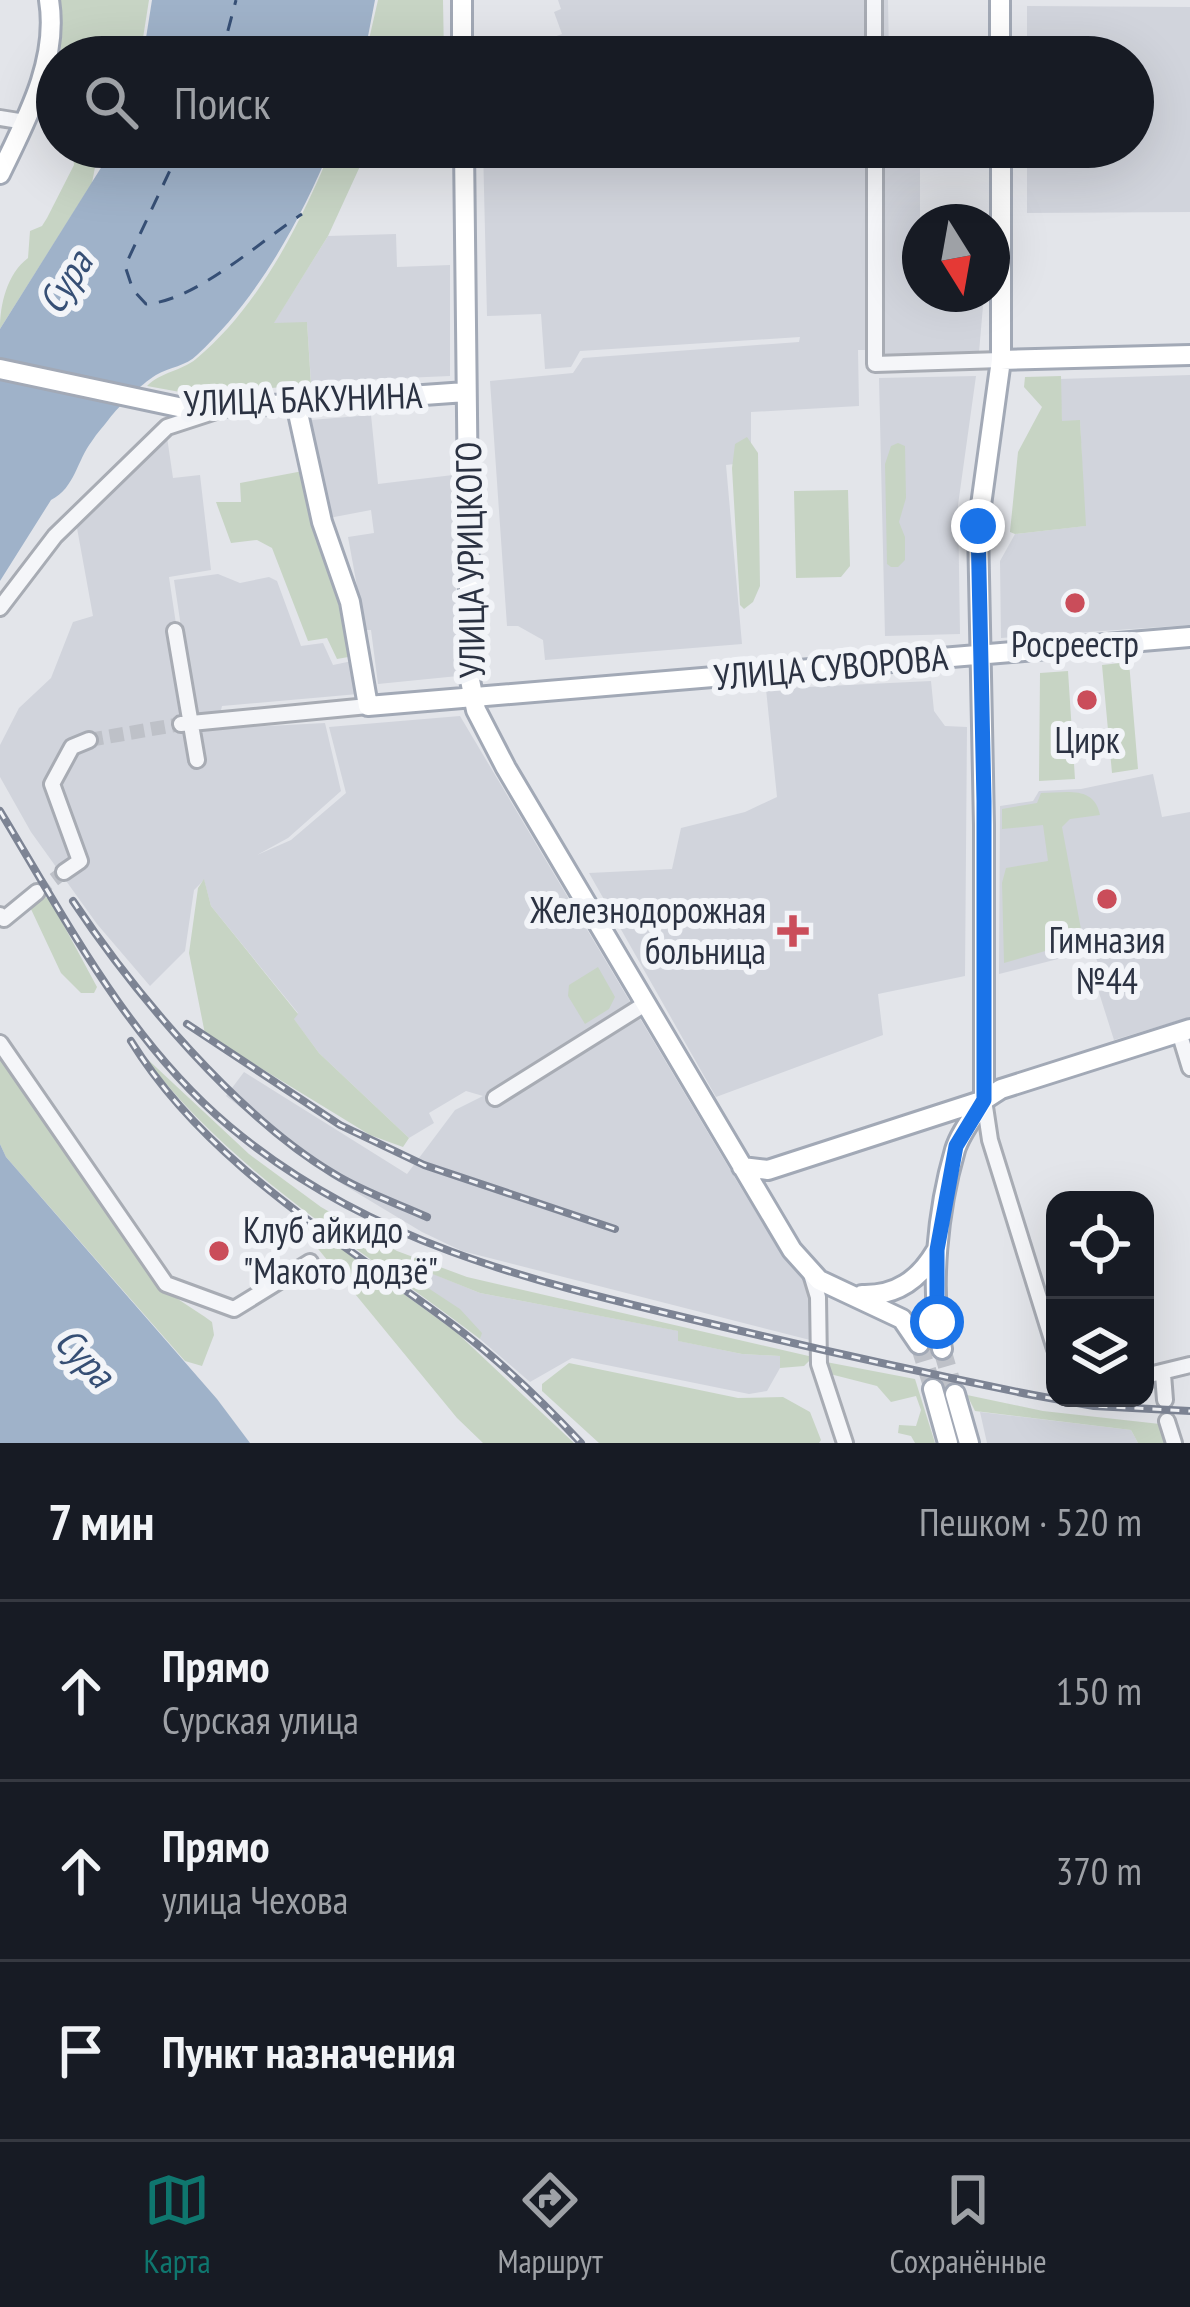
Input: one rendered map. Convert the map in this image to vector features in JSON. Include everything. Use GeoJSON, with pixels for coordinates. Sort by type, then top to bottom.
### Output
{"type":"FeatureCollection","features":[{"type":"Feature","properties":{"kind":"main road"},"geometry":{"type":"LineString","coordinates":[[49,0],[51,36]]}},
{"type":"Feature","properties":{"kind":"main road"},"geometry":{"type":"LineString","coordinates":[[462,0],[463,36]]}},
{"type":"Feature","properties":{"kind":"main road"},"geometry":{"type":"LineString","coordinates":[[1000,0],[1000,36]]}},
{"type":"Feature","properties":{"kind":"main road"},"geometry":{"type":"LineString","coordinates":[[0,174],[36,93]]}},
{"type":"Feature","properties":{"kind":"main road","name":"УЛИЦА УРИЦКОГО"},"geometry":{"type":"LineString","coordinates":[[464,168],[473,699],[517,786],[645,1004],[811,1274],[902,1319],[919,1344]]}},
{"type":"Feature","properties":{"kind":"main road"},"geometry":{"type":"LineString","coordinates":[[942,1349],[937,1322],[937,1250],[959,1141],[984,1100],[978,526],[1001,360],[1001,168]]}},
{"type":"Feature","properties":{"kind":"main road"},"geometry":{"type":"LineString","coordinates":[[1001,360],[1190,356]]}},
{"type":"Feature","properties":{"kind":"main road","name":"УЛИЦА БАКУНИНА"},"geometry":{"type":"LineString","coordinates":[[0,368],[183,408],[466,392]]}},
{"type":"Feature","properties":{"kind":"main road"},"geometry":{"type":"LineString","coordinates":[[296,404],[322,522],[350,602],[368,706]]}},
{"type":"Feature","properties":{"kind":"main road","name":"УЛИЦА СУВОРОВА"},"geometry":{"type":"LineString","coordinates":[[368,706],[1190,637]]}},
{"type":"Feature","properties":{"kind":"main road"},"geometry":{"type":"LineString","coordinates":[[742,1168],[768,1170],[984,1100],[1000,1088],[1185,1031]]}},
{"type":"Feature","properties":{"kind":"main road"},"geometry":{"type":"LineString","coordinates":[[925,1120],[945,1126],[959,1141]]}},
{"type":"Feature","properties":{"kind":"main road"},"geometry":{"type":"LineString","coordinates":[[760,1196],[759,1181],[768,1170]]}},
{"type":"Feature","properties":{"kind":"main road"},"geometry":{"type":"LineString","coordinates":[[845,1292],[889,1293],[926,1269],[937,1250]]}},
{"type":"Feature","properties":{"kind":"main road"},"geometry":{"type":"LineString","coordinates":[[933,1389],[948,1443]]}},
{"type":"Feature","properties":{"kind":"main road"},"geometry":{"type":"LineString","coordinates":[[955,1394],[969,1443]]}},
{"type":"Feature","properties":{"kind":"street"},"geometry":{"type":"LineString","coordinates":[[874,0],[874,36]]}},
{"type":"Feature","properties":{"kind":"street"},"geometry":{"type":"LineString","coordinates":[[0,118],[25,122]]}},
{"type":"Feature","properties":{"kind":"street"},"geometry":{"type":"LineString","coordinates":[[875,168],[875,364],[1001,360]]}},
{"type":"Feature","properties":{"kind":"street"},"geometry":{"type":"LineString","coordinates":[[0,608],[55,536],[167,427],[226,408]]}},
{"type":"Feature","properties":{"kind":"street"},"geometry":{"type":"LineString","coordinates":[[175,631],[186,724],[197,760]]}},
{"type":"Feature","properties":{"kind":"street"},"geometry":{"type":"LineString","coordinates":[[186,724],[368,706]]}},
{"type":"Feature","properties":{"kind":"street"},"geometry":{"type":"LineString","coordinates":[[64,872],[80,861],[52,784],[72,747],[89,740]]}},
{"type":"Feature","properties":{"kind":"street"},"geometry":{"type":"LineString","coordinates":[[0,915],[4,919],[37,892]]}},
{"type":"Feature","properties":{"kind":"street"},"geometry":{"type":"LineString","coordinates":[[495,1098],[645,1004]]}},
{"type":"Feature","properties":{"kind":"street"},"geometry":{"type":"LineString","coordinates":[[1185,1031],[1190,1068]]}},
{"type":"Feature","properties":{"kind":"street"},"geometry":{"type":"LineString","coordinates":[[0,1043],[166,1284],[234,1309],[310,1262]]}},
{"type":"Feature","properties":{"kind":"street"},"geometry":{"type":"LineString","coordinates":[[984,1100],[990,1140],[1046,1320]]}},
{"type":"Feature","properties":{"kind":"street"},"geometry":{"type":"LineString","coordinates":[[959,1141],[982,1133],[990,1140]]}},
{"type":"Feature","properties":{"kind":"street"},"geometry":{"type":"LineString","coordinates":[[811,1274],[818,1297],[819,1364],[845,1443]]}},
{"type":"Feature","properties":{"kind":"street"},"geometry":{"type":"LineString","coordinates":[[1154,1375],[1190,1365]]}},
{"type":"Feature","properties":{"kind":"street"},"geometry":{"type":"LineString","coordinates":[[1163,1374],[1165,1400]]}},
{"type":"Feature","properties":{"kind":"street"},"geometry":{"type":"LineString","coordinates":[[1167,1421],[1174,1443]]}},
{"type":"Feature","properties":{"kind":"shaded area"},"geometry":{"type":"Polygon","coordinates":[[[558,0],[888,0],[889,36],[556,36],[562,34],[554,12],[561,9],[558,0]]]}},
{"type":"Feature","properties":{"kind":"shaded area"},"geometry":{"type":"Polygon","coordinates":[[[1027,6],[1190,7],[1190,212],[1027,213],[1027,168],[1154,168],[1154,36],[1027,36],[1027,6]]]}},
{"type":"Feature","properties":{"kind":"shaded area"},"geometry":{"type":"Polygon","coordinates":[[[483,168],[920,168],[920,204],[902,204],[902,312],[982,312],[978,364],[877,370],[874,235],[865,235],[867,350],[858,350],[859,406],[751,412],[751,462],[726,465],[742,644],[545,660],[543,640],[518,626],[507,626],[490,381],[573,373],[583,358],[799,342],[800,337],[580,351],[571,367],[545,369],[541,314],[487,316],[483,168]]]}},
{"type":"Feature","properties":{"kind":"shaded area"},"geometry":{"type":"Polygon","coordinates":[[[396,234],[397,267],[450,265],[450,376],[311,382],[307,323],[273,324],[328,236],[396,234]]]}},
{"type":"Feature","properties":{"kind":"shaded area"},"geometry":{"type":"Polygon","coordinates":[[[1190,375],[1190,625],[1001,638],[1000,561],[1015,534],[1085,526],[1080,421],[1062,422],[1059,379],[1190,375]]]}},
{"type":"Feature","properties":{"kind":"shaded area"},"geometry":{"type":"Polygon","coordinates":[[[976,376],[958,505],[960,634],[885,636],[879,378],[976,376]]]}},
{"type":"Feature","properties":{"kind":"shaded area"},"geometry":{"type":"Polygon","coordinates":[[[371,415],[378,484],[453,475],[458,676],[378,684],[371,630],[365,630],[348,537],[374,533],[371,510],[329,518],[311,420],[371,415]]]}},
{"type":"Feature","properties":{"kind":"shaded area"},"geometry":{"type":"Polygon","coordinates":[[[167,437],[173,478],[200,475],[211,570],[169,577],[176,624],[168,628],[187,725],[221,722],[230,728],[325,723],[341,791],[288,838],[257,855],[291,840],[346,793],[329,727],[460,716],[738,1183],[774,1241],[807,1279],[813,1295],[814,1341],[462,1251],[329,1176],[226,1096],[244,1072],[407,1174],[455,1110],[483,1096],[466,1091],[429,1113],[434,1123],[409,1138],[319,1053],[293,1018],[298,1013],[211,906],[204,880],[194,890],[185,951],[150,986],[97,924],[31,832],[0,777],[0,745],[19,708],[51,678],[73,622],[93,616],[77,528],[167,437]]]}},
{"type":"Feature","properties":{"kind":"shaded area"},"geometry":{"type":"Polygon","coordinates":[[[218,574],[240,583],[269,577],[277,581],[301,646],[323,643],[333,665],[357,660],[358,694],[222,706],[219,719],[195,721],[174,580],[218,574]]]}},
{"type":"Feature","properties":{"kind":"shaded area","name":"Железнодорожная больница"},"geometry":{"type":"Polygon","coordinates":[[[931,681],[934,711],[945,726],[967,727],[965,976],[878,994],[883,1035],[716,1097],[589,873],[672,869],[681,828],[745,812],[777,797],[766,689],[931,681]]]}},
{"type":"Feature","properties":{"kind":"shaded area"},"geometry":{"type":"Polygon","coordinates":[[[1153,774],[1162,817],[1190,812],[1190,1017],[1114,1040],[1094,977],[1102,974],[1093,950],[999,974],[1000,806],[1033,801],[1039,791],[1081,789],[1153,774]]]}},
{"type":"Feature","properties":{"kind":"shaded area"},"geometry":{"type":"Polygon","coordinates":[[[431,1273],[480,1293],[679,1331],[679,1341],[742,1354],[780,1356],[780,1368],[767,1391],[749,1394],[572,1358],[530,1382],[480,1339],[481,1333],[421,1284],[431,1273]]]}},
{"type":"Feature","properties":{"kind":"shaded area"},"geometry":{"type":"Polygon","coordinates":[[[980,1412],[1131,1430],[1138,1443],[987,1443],[980,1412]]]}},
{"type":"Feature","properties":{"kind":"green space"},"geometry":{"type":"Polygon","coordinates":[[[59,0],[149,0],[143,36],[60,36],[59,0]]]}},
{"type":"Feature","properties":{"kind":"green space"},"geometry":{"type":"Polygon","coordinates":[[[378,0],[443,0],[444,36],[370,36],[378,0]]]}},
{"type":"Feature","properties":{"kind":"green space"},"geometry":{"type":"Polygon","coordinates":[[[72,168],[95,168],[92,183],[0,329],[6,290],[28,258],[30,231],[47,218],[72,168]]]}},
{"type":"Feature","properties":{"kind":"green space"},"geometry":{"type":"Polygon","coordinates":[[[323,168],[359,168],[328,236],[274,323],[307,322],[311,385],[191,394],[147,386],[196,359],[219,338],[259,289],[323,168]]]}},
{"type":"Feature","properties":{"kind":"green space"},"geometry":{"type":"Polygon","coordinates":[[[1061,376],[1062,421],[1080,420],[1086,526],[1015,534],[1010,532],[1018,452],[1042,407],[1024,387],[1025,377],[1061,376]]]}},
{"type":"Feature","properties":{"kind":"green space"},"geometry":{"type":"Polygon","coordinates":[[[747,437],[758,453],[760,586],[744,609],[740,605],[732,468],[735,444],[747,437]]]}},
{"type":"Feature","properties":{"kind":"green space"},"geometry":{"type":"Polygon","coordinates":[[[891,446],[905,446],[906,498],[899,522],[905,560],[891,567],[887,564],[885,464],[891,446]]]}},
{"type":"Feature","properties":{"kind":"green space"},"geometry":{"type":"Polygon","coordinates":[[[303,471],[347,616],[354,656],[337,659],[327,638],[308,641],[272,548],[257,540],[231,543],[216,502],[241,502],[240,483],[303,471]]]}},
{"type":"Feature","properties":{"kind":"green space"},"geometry":{"type":"Polygon","coordinates":[[[848,490],[850,566],[841,577],[796,578],[794,491],[848,490]]]}},
{"type":"Feature","properties":{"kind":"green space"},"geometry":{"type":"Polygon","coordinates":[[[1129,662],[1138,769],[1112,773],[1102,665],[1129,662]]]}},
{"type":"Feature","properties":{"kind":"green space"},"geometry":{"type":"Polygon","coordinates":[[[1068,671],[1075,779],[1039,781],[1040,673],[1068,671]]]}},
{"type":"Feature","properties":{"kind":"green space"},"geometry":{"type":"Polygon","coordinates":[[[1041,793],[1085,795],[1100,815],[1070,819],[1062,827],[1083,940],[1004,963],[1002,883],[1006,868],[1048,861],[1043,825],[1002,829],[1002,809],[1037,803],[1041,793]]]}},
{"type":"Feature","properties":{"kind":"green space"},"geometry":{"type":"Polygon","coordinates":[[[204,879],[211,906],[298,1014],[294,1019],[319,1053],[409,1138],[403,1147],[370,1135],[205,1034],[189,953],[198,888],[204,879]]]}},
{"type":"Feature","properties":{"kind":"green space"},"geometry":{"type":"Polygon","coordinates":[[[49,898],[97,987],[94,993],[81,993],[61,973],[30,907],[33,900],[49,898]]]}},
{"type":"Feature","properties":{"kind":"green space"},"geometry":{"type":"Polygon","coordinates":[[[598,967],[615,997],[609,1009],[585,1024],[568,996],[569,985],[598,967]]]}},
{"type":"Feature","properties":{"kind":"green space"},"geometry":{"type":"Polygon","coordinates":[[[143,1055],[249,1154],[321,1207],[397,1251],[467,1277],[813,1357],[804,1366],[780,1368],[780,1356],[678,1341],[678,1331],[480,1293],[430,1273],[422,1284],[460,1309],[482,1333],[480,1339],[258,1174],[178,1098],[143,1055]]]}},
{"type":"Feature","properties":{"kind":"green space"},"geometry":{"type":"Polygon","coordinates":[[[0,1057],[152,1276],[212,1322],[214,1335],[202,1366],[185,1361],[6,1157],[0,1144],[0,1057]]]}},
{"type":"Feature","properties":{"kind":"green space"},"geometry":{"type":"Polygon","coordinates":[[[308,1224],[456,1332],[574,1443],[483,1443],[457,1418],[305,1233],[308,1224]]]}},
{"type":"Feature","properties":{"kind":"green space"},"geometry":{"type":"Polygon","coordinates":[[[826,1362],[915,1379],[935,1443],[915,1443],[911,1436],[898,1433],[899,1425],[916,1426],[921,1410],[916,1396],[891,1402],[877,1386],[830,1374],[826,1362]]]}},
{"type":"Feature","properties":{"kind":"green space"},"geometry":{"type":"Polygon","coordinates":[[[569,1363],[738,1398],[783,1397],[810,1412],[821,1440],[599,1443],[542,1391],[542,1384],[569,1363]]]}},
{"type":"Feature","properties":{"kind":"green space"},"geometry":{"type":"Polygon","coordinates":[[[967,1395],[1043,1411],[1160,1424],[1167,1443],[1138,1443],[1131,1430],[975,1411],[967,1395]]]}},
{"type":"Feature","properties":{"kind":"water"},"geometry":{"type":"Polygon","coordinates":[[[152,0],[375,0],[368,36],[146,36],[152,0]]]}},
{"type":"Feature","properties":{"kind":"water","name":"Сура"},"geometry":{"type":"Polygon","coordinates":[[[101,168],[321,168],[291,231],[239,309],[193,359],[150,379],[114,413],[0,581],[0,329],[101,168]]]}},
{"type":"Feature","properties":{"kind":"water","name":"Сура"},"geometry":{"type":"Polygon","coordinates":[[[0,1144],[6,1157],[250,1443],[0,1443],[0,1144]]]}},
{"type":"Feature","properties":{"kind":"ferry route"},"geometry":{"type":"LineString","coordinates":[[227,36],[236,0]]}},
{"type":"Feature","properties":{"kind":"ferry route"},"geometry":{"type":"LineString","coordinates":[[171,168],[125,266],[133,290],[146,304],[206,282],[302,214]]}},
{"type":"Feature","properties":{"kind":"tunnel"},"geometry":{"type":"LineString","coordinates":[[89,740],[181,724]]}},
{"type":"Feature","properties":{"kind":"tunnel"},"geometry":{"type":"LineString","coordinates":[[37,892],[64,872]]}},
{"type":"Feature","properties":{"kind":"tunnel"},"geometry":{"type":"LineString","coordinates":[[919,1344],[933,1389]]}},
{"type":"Feature","properties":{"kind":"tunnel"},"geometry":{"type":"LineString","coordinates":[[942,1349],[955,1394]]}},
{"type":"Feature","properties":{"kind":"railway"},"geometry":{"type":"LineString","coordinates":[[0,811],[102,979],[160,1057],[229,1126],[281,1166],[336,1199],[450,1251],[632,1305],[1033,1395],[1094,1406],[1190,1411]]}},
{"type":"Feature","properties":{"kind":"railway"},"geometry":{"type":"LineString","coordinates":[[73,901],[158,1013],[261,1120],[334,1174],[427,1217]]}},
{"type":"Feature","properties":{"kind":"railway"},"geometry":{"type":"LineString","coordinates":[[187,1024],[340,1125],[424,1165],[615,1229]]}},
{"type":"Feature","properties":{"kind":"railway"},"geometry":{"type":"LineString","coordinates":[[131,1041],[162,1085],[236,1162],[470,1338],[581,1443]]}},
{"type":"Feature","properties":{"kind":"place","name":"Росреестр"},"geometry":{"type":"Point","coordinates":[1075,603]}},
{"type":"Feature","properties":{"kind":"place","name":"Цирк"},"geometry":{"type":"Point","coordinates":[1087,700]}},
{"type":"Feature","properties":{"kind":"place","name":"Гимназия №44"},"geometry":{"type":"Point","coordinates":[1107,899]}},
{"type":"Feature","properties":{"kind":"place","name":"Железнодорожная больница"},"geometry":{"type":"Point","coordinates":[793,931]}},
{"type":"Feature","properties":{"kind":"place","name":"Клуб айкидо \"Макото додзё\""},"geometry":{"type":"Point","coordinates":[219,1251]}},
{"type":"Feature","properties":{"kind":"route"},"geometry":{"type":"LineString","coordinates":[[937,1322],[937,1250],[956,1146],[984,1100],[978,526]]}}]}
